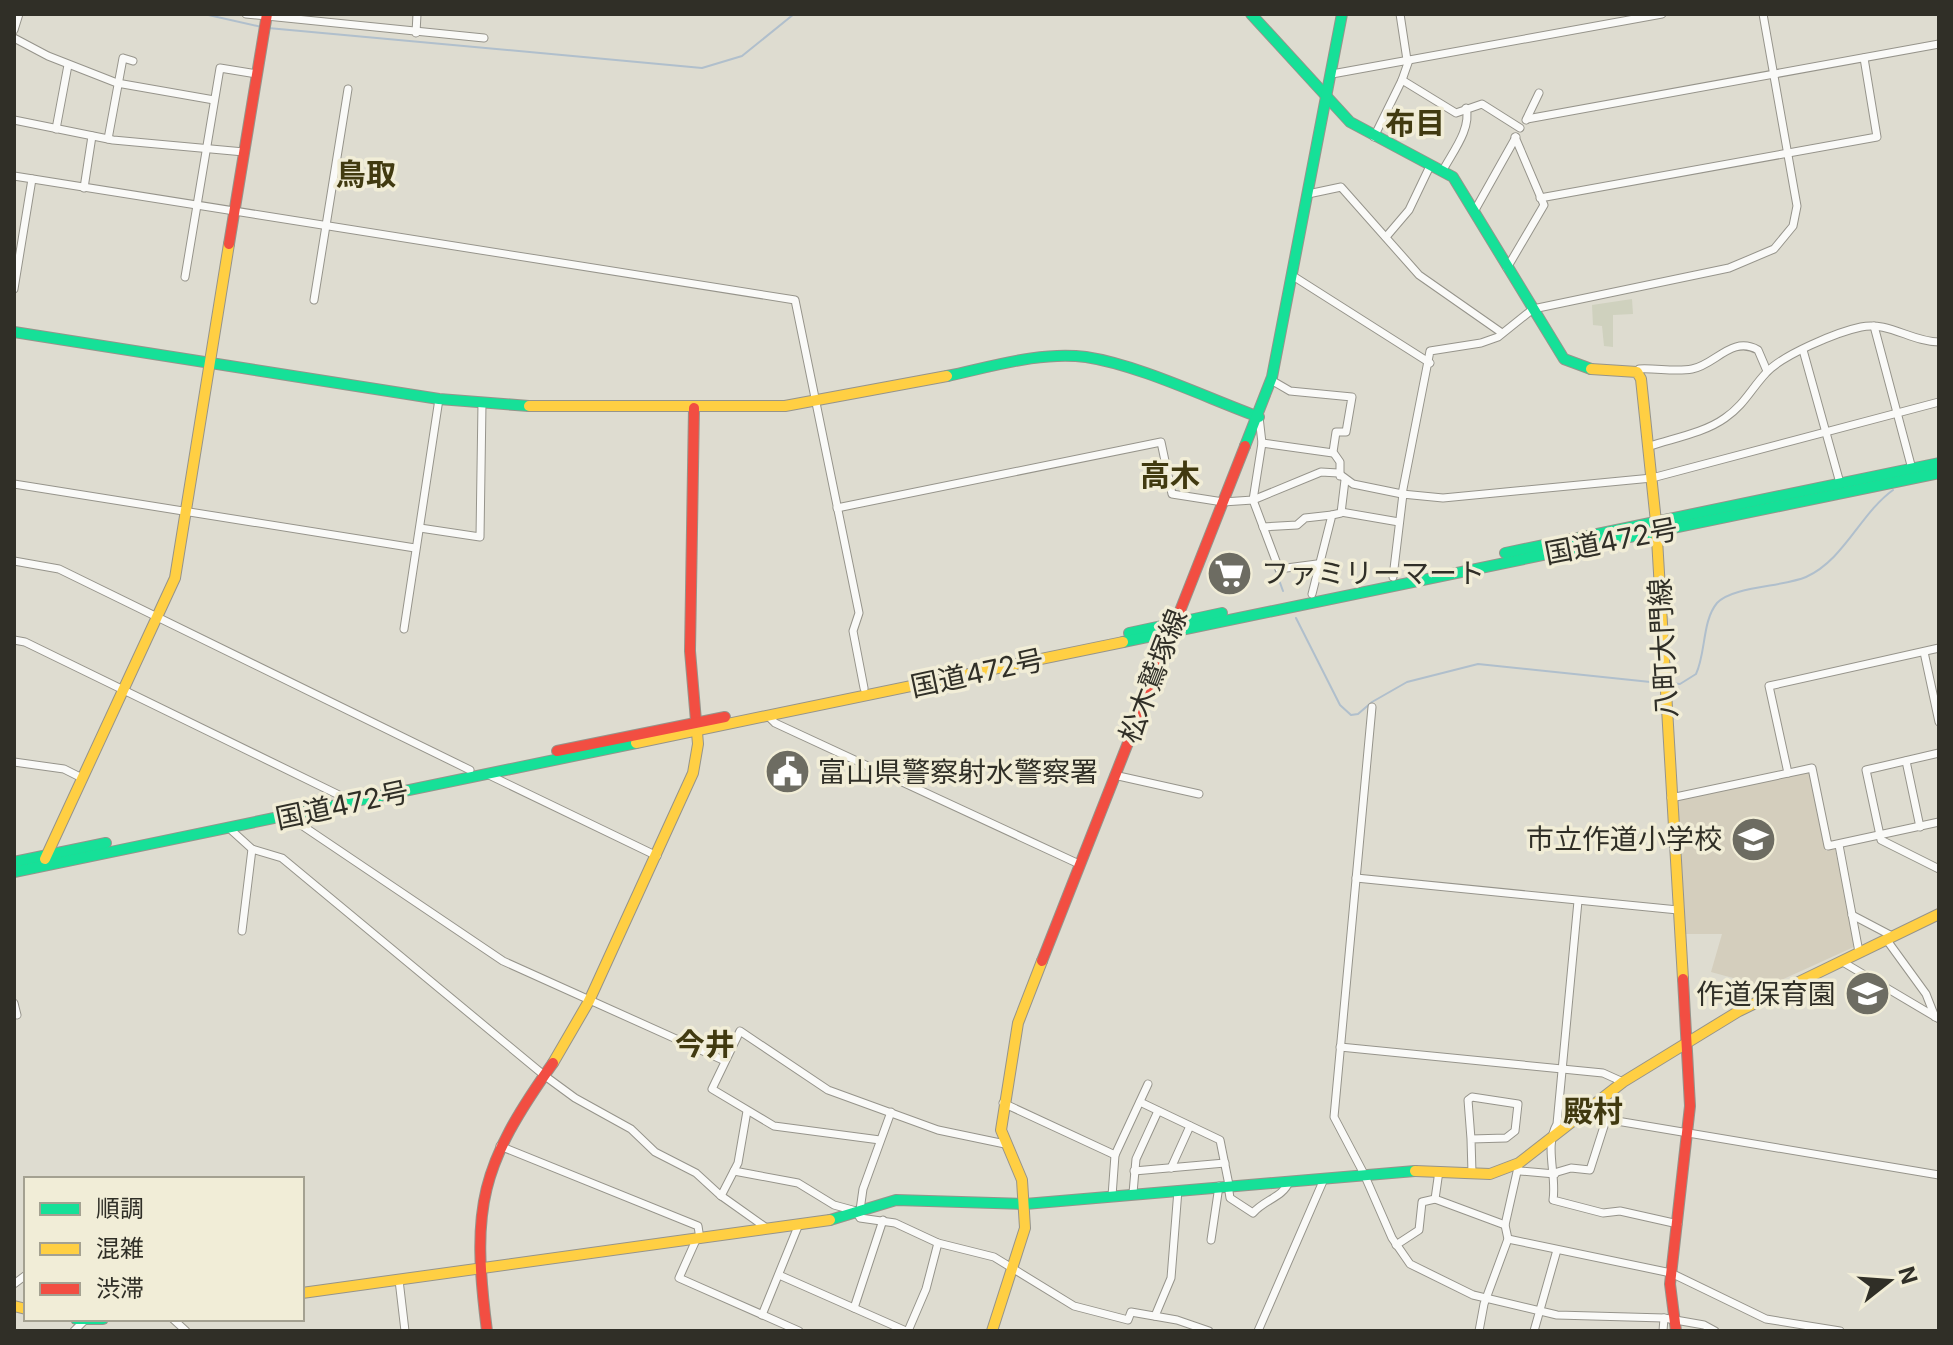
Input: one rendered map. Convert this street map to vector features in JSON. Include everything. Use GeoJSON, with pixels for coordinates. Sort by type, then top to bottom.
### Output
{"type":"FeatureCollection","features":[{"type":"Feature","properties":{"kind":"main road"},"geometry":{"type":"LineString","coordinates":[[1251,14],[1350,122],[1453,177],[1554,347],[1574,366],[1637,372]]}},
{"type":"Feature","properties":{"kind":"main road","name":"松木鷲塚線"},"geometry":{"type":"LineString","coordinates":[[992,1331],[1025,1228],[1022,1180],[1005,1144],[1003,1103],[1018,1023],[1168,635],[1259,417],[1271,380],[1342,14]]}},
{"type":"Feature","properties":{"kind":"main road"},"geometry":{"type":"LineString","coordinates":[[45,860],[175,578],[267,16]]}},
{"type":"Feature","properties":{"kind":"main road"},"geometry":{"type":"LineString","coordinates":[[14,332],[439,399],[482,403],[694,408],[816,401],[1047,357],[1084,357],[1112,363],[1259,417]]}},
{"type":"Feature","properties":{"kind":"main road","name":"八町大門線"},"geometry":{"type":"LineString","coordinates":[[1637,372],[1645,390],[1657,526],[1690,1134],[1667,1318],[1676,1331]]}},
{"type":"Feature","properties":{"kind":"main road"},"geometry":{"type":"LineString","coordinates":[[487,1331],[479,1270],[479,1217],[486,1183],[511,1122],[570,1039],[693,773],[696,728],[690,651],[694,408]]}},
{"type":"Feature","properties":{"kind":"main road","name":"国道472号"},"geometry":{"type":"LineString","coordinates":[[14,872],[45,860],[341,796],[768,716],[1168,635],[1939,463]]}},
{"type":"Feature","properties":{"kind":"main road","name":"国道472号"},"geometry":{"type":"LineString","coordinates":[[14,862],[45,860],[230,829],[696,728],[864,688],[1393,577],[1939,473]]}},
{"type":"Feature","properties":{"kind":"main road"},"geometry":{"type":"LineString","coordinates":[[304,1293],[840,1219],[888,1202],[919,1199],[1025,1204],[1364,1174],[1439,1171],[1490,1174],[1519,1167],[1549,1138],[1623,1082],[1739,1011],[1939,914]]}},
{"type":"Feature","properties":{"kind":"street"},"geometry":{"type":"LineString","coordinates":[[14,30],[19,14]]}},
{"type":"Feature","properties":{"kind":"street"},"geometry":{"type":"LineString","coordinates":[[246,14],[484,38]]}},
{"type":"Feature","properties":{"kind":"street"},"geometry":{"type":"LineString","coordinates":[[416,33],[417,14]]}},
{"type":"Feature","properties":{"kind":"street"},"geometry":{"type":"LineString","coordinates":[[1374,137],[1402,80],[1408,60],[1400,14]]}},
{"type":"Feature","properties":{"kind":"street"},"geometry":{"type":"LineString","coordinates":[[1594,14],[1596,25]]}},
{"type":"Feature","properties":{"kind":"street"},"geometry":{"type":"LineString","coordinates":[[1332,74],[1662,14]]}},
{"type":"Feature","properties":{"kind":"street"},"geometry":{"type":"LineString","coordinates":[[1393,577],[1402,494],[1430,351],[1481,343],[1502,333],[1533,309],[1729,268],[1774,249],[1797,219],[1763,14]]}},
{"type":"Feature","properties":{"kind":"street"},"geometry":{"type":"LineString","coordinates":[[14,38],[68,65],[117,83],[214,100]]}},
{"type":"Feature","properties":{"kind":"street"},"geometry":{"type":"LineString","coordinates":[[1527,119],[1939,44]]}},
{"type":"Feature","properties":{"kind":"street"},"geometry":{"type":"LineString","coordinates":[[108,139],[123,58],[133,61]]}},
{"type":"Feature","properties":{"kind":"street"},"geometry":{"type":"LineString","coordinates":[[1540,198],[1877,137],[1864,58]]}},
{"type":"Feature","properties":{"kind":"street"},"geometry":{"type":"LineString","coordinates":[[56,129],[68,65]]}},
{"type":"Feature","properties":{"kind":"street"},"geometry":{"type":"LineString","coordinates":[[185,277],[220,68],[257,74]]}},
{"type":"Feature","properties":{"kind":"street"},"geometry":{"type":"LineString","coordinates":[[1402,80],[1456,113],[1482,104],[1520,128]]}},
{"type":"Feature","properties":{"kind":"street"},"geometry":{"type":"LineString","coordinates":[[314,300],[348,89]]}},
{"type":"Feature","properties":{"kind":"street"},"geometry":{"type":"LineString","coordinates":[[1475,210],[1539,93]]}},
{"type":"Feature","properties":{"kind":"street"},"geometry":{"type":"LineString","coordinates":[[1442,172],[1462,136],[1468,114],[1466,108]]}},
{"type":"Feature","properties":{"kind":"street"},"geometry":{"type":"LineString","coordinates":[[14,120],[108,139],[207,146],[244,152]]}},
{"type":"Feature","properties":{"kind":"street"},"geometry":{"type":"LineString","coordinates":[[84,188],[92,136]]}},
{"type":"Feature","properties":{"kind":"street"},"geometry":{"type":"LineString","coordinates":[[1507,268],[1544,205],[1515,137]]}},
{"type":"Feature","properties":{"kind":"street"},"geometry":{"type":"LineString","coordinates":[[1386,237],[1409,210],[1430,166]]}},
{"type":"Feature","properties":{"kind":"street"},"geometry":{"type":"LineString","coordinates":[[14,176],[795,300],[859,613],[853,631],[864,688]]}},
{"type":"Feature","properties":{"kind":"street"},"geometry":{"type":"LineString","coordinates":[[14,289],[32,179]]}},
{"type":"Feature","properties":{"kind":"street"},"geometry":{"type":"LineString","coordinates":[[1308,194],[1341,187],[1419,275],[1502,333]]}},
{"type":"Feature","properties":{"kind":"street"},"geometry":{"type":"LineString","coordinates":[[1293,276],[1430,363]]}},
{"type":"Feature","properties":{"kind":"street"},"geometry":{"type":"LineString","coordinates":[[1650,446],[1722,420],[1746,402],[1767,371],[1803,350],[1850,331],[1874,326],[1925,342],[1939,342]]}},
{"type":"Feature","properties":{"kind":"street"},"geometry":{"type":"LineString","coordinates":[[1874,326],[1912,469]]}},
{"type":"Feature","properties":{"kind":"street"},"geometry":{"type":"LineString","coordinates":[[1637,372],[1639,369],[1691,370],[1724,350],[1742,346],[1758,350],[1767,371]]}},
{"type":"Feature","properties":{"kind":"street"},"geometry":{"type":"LineString","coordinates":[[1803,350],[1840,484]]}},
{"type":"Feature","properties":{"kind":"street"},"geometry":{"type":"LineString","coordinates":[[1271,380],[1290,391],[1352,397],[1346,432],[1336,432],[1333,453]]}},
{"type":"Feature","properties":{"kind":"street"},"geometry":{"type":"LineString","coordinates":[[404,629],[439,399]]}},
{"type":"Feature","properties":{"kind":"street"},"geometry":{"type":"LineString","coordinates":[[837,508],[1161,442],[1172,494],[1223,502],[1253,500],[1309,474],[1321,472],[1402,494],[1443,498],[1483,496],[1652,478],[1939,402]]}},
{"type":"Feature","properties":{"kind":"street"},"geometry":{"type":"LineString","coordinates":[[420,528],[480,537],[482,403]]}},
{"type":"Feature","properties":{"kind":"street"},"geometry":{"type":"LineString","coordinates":[[1259,417],[1262,443],[1253,500],[1279,569],[1317,564]]}},
{"type":"Feature","properties":{"kind":"street"},"geometry":{"type":"LineString","coordinates":[[1262,443],[1333,453],[1340,462],[1343,478],[1341,512]]}},
{"type":"Feature","properties":{"kind":"street"},"geometry":{"type":"LineString","coordinates":[[14,484],[415,548]]}},
{"type":"Feature","properties":{"kind":"street"},"geometry":{"type":"LineString","coordinates":[[1263,527],[1297,525],[1305,518],[1341,512],[1399,522]]}},
{"type":"Feature","properties":{"kind":"street"},"geometry":{"type":"LineString","coordinates":[[1312,594],[1317,564],[1332,515]]}},
{"type":"Feature","properties":{"kind":"street"},"geometry":{"type":"LineString","coordinates":[[14,561],[59,569],[470,770]]}},
{"type":"Feature","properties":{"kind":"street"},"geometry":{"type":"LineString","coordinates":[[14,640],[25,642],[341,796]]}},
{"type":"Feature","properties":{"kind":"street"},"geometry":{"type":"LineString","coordinates":[[1788,773],[1769,686],[1939,648]]}},
{"type":"Feature","properties":{"kind":"street"},"geometry":{"type":"LineString","coordinates":[[1924,652],[1939,722]]}},
{"type":"Feature","properties":{"kind":"street"},"geometry":{"type":"LineString","coordinates":[[1372,707],[1334,1117],[1396,1245],[1410,1264],[1486,1299],[1567,1316],[1667,1318],[1715,1331]]}},
{"type":"Feature","properties":{"kind":"street"},"geometry":{"type":"LineString","coordinates":[[768,716],[775,723],[1079,864]]}},
{"type":"Feature","properties":{"kind":"street"},"geometry":{"type":"LineString","coordinates":[[1879,836],[1866,770],[1939,753]]}},
{"type":"Feature","properties":{"kind":"street"},"geometry":{"type":"LineString","coordinates":[[1906,761],[1920,827]]}},
{"type":"Feature","properties":{"kind":"street"},"geometry":{"type":"LineString","coordinates":[[14,762],[64,769],[82,778]]}},
{"type":"Feature","properties":{"kind":"street"},"geometry":{"type":"LineString","coordinates":[[1671,798],[1812,768],[1828,846],[1939,822]]}},
{"type":"Feature","properties":{"kind":"street"},"geometry":{"type":"LineString","coordinates":[[488,774],[657,856]]}},
{"type":"Feature","properties":{"kind":"street"},"geometry":{"type":"LineString","coordinates":[[1114,775],[1199,794]]}},
{"type":"Feature","properties":{"kind":"street"},"geometry":{"type":"LineString","coordinates":[[288,816],[503,961],[725,1061]]}},
{"type":"Feature","properties":{"kind":"street"},"geometry":{"type":"LineString","coordinates":[[230,829],[252,849],[282,858],[545,1076],[575,1098],[631,1129],[655,1152],[696,1173],[721,1196],[768,1229]]}},
{"type":"Feature","properties":{"kind":"street"},"geometry":{"type":"LineString","coordinates":[[1879,836],[1939,869]]}},
{"type":"Feature","properties":{"kind":"street"},"geometry":{"type":"LineString","coordinates":[[1839,845],[1859,952]]}},
{"type":"Feature","properties":{"kind":"street"},"geometry":{"type":"LineString","coordinates":[[242,931],[252,849]]}},
{"type":"Feature","properties":{"kind":"street"},"geometry":{"type":"LineString","coordinates":[[1356,878],[1678,910]]}},
{"type":"Feature","properties":{"kind":"street"},"geometry":{"type":"LineString","coordinates":[[1578,901],[1557,1124],[1549,1138],[1555,1202],[1603,1213],[1620,1211],[1678,1224]]}},
{"type":"Feature","properties":{"kind":"street"},"geometry":{"type":"LineString","coordinates":[[1852,915],[1889,938],[1926,994],[1937,1018]]}},
{"type":"Feature","properties":{"kind":"street"},"geometry":{"type":"LineString","coordinates":[[1841,961],[1937,1018]]}},
{"type":"Feature","properties":{"kind":"street"},"geometry":{"type":"LineString","coordinates":[[14,1003],[17,1015]]}},
{"type":"Feature","properties":{"kind":"street"},"geometry":{"type":"LineString","coordinates":[[880,1140],[774,1126],[760,1114],[747,1111],[712,1089],[740,1031],[828,1090],[938,1130],[1005,1144]]}},
{"type":"Feature","properties":{"kind":"street"},"geometry":{"type":"LineString","coordinates":[[1340,1047],[1603,1073],[1623,1082]]}},
{"type":"Feature","properties":{"kind":"street"},"geometry":{"type":"LineString","coordinates":[[1112,1196],[1115,1155],[1148,1084]]}},
{"type":"Feature","properties":{"kind":"street"},"geometry":{"type":"LineString","coordinates":[[1471,1139],[1506,1138],[1515,1131],[1518,1104],[1472,1097],[1468,1100],[1472,1173]]}},
{"type":"Feature","properties":{"kind":"street"},"geometry":{"type":"LineString","coordinates":[[1140,1102],[1220,1140],[1225,1163],[1225,1186],[1211,1240]]}},
{"type":"Feature","properties":{"kind":"street"},"geometry":{"type":"LineString","coordinates":[[1003,1103],[1115,1155]]}},
{"type":"Feature","properties":{"kind":"street"},"geometry":{"type":"LineString","coordinates":[[721,1196],[734,1171],[747,1111]]}},
{"type":"Feature","properties":{"kind":"street"},"geometry":{"type":"LineString","coordinates":[[1133,1193],[1134,1171],[1158,1111]]}},
{"type":"Feature","properties":{"kind":"street"},"geometry":{"type":"LineString","coordinates":[[891,1112],[859,1201],[860,1218],[883,1220],[938,1243],[994,1257],[1074,1306],[1128,1320]]}},
{"type":"Feature","properties":{"kind":"street"},"geometry":{"type":"LineString","coordinates":[[1579,1115],[1939,1175]]}},
{"type":"Feature","properties":{"kind":"street"},"geometry":{"type":"LineString","coordinates":[[1479,1331],[1486,1299],[1508,1239],[1505,1225],[1519,1167],[1554,1174],[1571,1168],[1590,1170],[1606,1120]]}},
{"type":"Feature","properties":{"kind":"street"},"geometry":{"type":"LineString","coordinates":[[1171,1168],[1190,1126]]}},
{"type":"Feature","properties":{"kind":"street"},"geometry":{"type":"LineString","coordinates":[[500,1146],[698,1226],[698,1240],[679,1278],[799,1331]]}},
{"type":"Feature","properties":{"kind":"street"},"geometry":{"type":"LineString","coordinates":[[1134,1171],[1225,1163]]}},
{"type":"Feature","properties":{"kind":"street"},"geometry":{"type":"LineString","coordinates":[[734,1171],[798,1183],[834,1205],[858,1211]]}},
{"type":"Feature","properties":{"kind":"street"},"geometry":{"type":"LineString","coordinates":[[1435,1199],[1439,1171]]}},
{"type":"Feature","properties":{"kind":"street"},"geometry":{"type":"LineString","coordinates":[[1258,1331],[1324,1179]]}},
{"type":"Feature","properties":{"kind":"street"},"geometry":{"type":"LineString","coordinates":[[1225,1186],[1230,1198],[1253,1213],[1265,1201],[1282,1193],[1289,1182]]}},
{"type":"Feature","properties":{"kind":"street"},"geometry":{"type":"LineString","coordinates":[[1155,1316],[1171,1278],[1178,1190]]}},
{"type":"Feature","properties":{"kind":"street"},"geometry":{"type":"LineString","coordinates":[[1396,1245],[1419,1230],[1422,1202],[1435,1199],[1505,1225]]}},
{"type":"Feature","properties":{"kind":"street"},"geometry":{"type":"LineString","coordinates":[[854,1308],[883,1220]]}},
{"type":"Feature","properties":{"kind":"street"},"geometry":{"type":"LineString","coordinates":[[762,1315],[799,1224]]}},
{"type":"Feature","properties":{"kind":"street"},"geometry":{"type":"LineString","coordinates":[[1508,1239],[1671,1273],[1766,1319],[1840,1331]]}},
{"type":"Feature","properties":{"kind":"street"},"geometry":{"type":"LineString","coordinates":[[779,1275],[907,1331],[926,1289],[938,1243]]}},
{"type":"Feature","properties":{"kind":"street"},"geometry":{"type":"LineString","coordinates":[[1534,1331],[1557,1250]]}},
{"type":"Feature","properties":{"kind":"street"},"geometry":{"type":"LineString","coordinates":[[399,1280],[405,1331]]}},
{"type":"Feature","properties":{"kind":"street"},"geometry":{"type":"LineString","coordinates":[[1126,1331],[1131,1312],[1209,1331]]}},
{"type":"Feature","properties":{"kind":"street"},"geometry":{"type":"LineString","coordinates":[[1663,1331],[1667,1318]]}},
{"type":"Feature","properties":{"kind":"shaded area"},"geometry":{"type":"Polygon","coordinates":[[[1811,772],[1826,851],[1835,849],[1856,946],[1766,987],[1711,972],[1722,934],[1686,934],[1678,800],[1811,772]]]}},
{"type":"Feature","properties":{"kind":"green space"},"geometry":{"type":"Polygon","coordinates":[[[1632,299],[1633,314],[1613,315],[1613,347],[1604,346],[1602,326],[1593,325],[1592,305],[1632,299]]]}},
{"type":"Feature","properties":{"kind":"waterway"},"geometry":{"type":"LineString","coordinates":[[204,14],[262,27]]}},
{"type":"Feature","properties":{"kind":"waterway"},"geometry":{"type":"LineString","coordinates":[[268,28],[702,68],[742,56],[794,14]]}},
{"type":"Feature","properties":{"kind":"waterway"},"geometry":{"type":"LineString","coordinates":[[1670,683],[1680,684],[1696,674],[1706,628],[1717,603],[1734,593],[1796,580],[1819,569],[1831,560],[1871,511],[1893,490]]}},
{"type":"Feature","properties":{"kind":"waterway"},"geometry":{"type":"LineString","coordinates":[[1275,569],[1283,591]]}},
{"type":"Feature","properties":{"kind":"waterway"},"geometry":{"type":"LineString","coordinates":[[1296,618],[1340,705],[1351,715],[1358,714],[1407,682],[1478,664],[1660,683]]}},
{"type":"Feature","properties":{"kind":"traffic: fast"},"geometry":{"type":"LineString","coordinates":[[1251,14],[1350,122],[1453,177],[1564,359],[1591,369]]}},
{"type":"Feature","properties":{"kind":"traffic: fast"},"geometry":{"type":"LineString","coordinates":[[1245,446],[1272,377],[1342,14]]}},
{"type":"Feature","properties":{"kind":"traffic: fast"},"geometry":{"type":"LineString","coordinates":[[14,332],[439,399],[529,406]]}},
{"type":"Feature","properties":{"kind":"traffic: fast"},"geometry":{"type":"LineString","coordinates":[[947,376],[1033,358],[1086,357],[1150,374],[1259,417]]}},
{"type":"Feature","properties":{"kind":"traffic: fast"},"geometry":{"type":"LineString","coordinates":[[1505,553],[1939,463]]}},
{"type":"Feature","properties":{"kind":"traffic: fast"},"geometry":{"type":"LineString","coordinates":[[1123,642],[1939,473]]}},
{"type":"Feature","properties":{"kind":"traffic: fast"},"geometry":{"type":"LineString","coordinates":[[1129,633],[1222,613]]}},
{"type":"Feature","properties":{"kind":"traffic: fast"},"geometry":{"type":"LineString","coordinates":[[14,872],[636,743]]}},
{"type":"Feature","properties":{"kind":"traffic: fast"},"geometry":{"type":"LineString","coordinates":[[14,862],[106,843]]}},
{"type":"Feature","properties":{"kind":"traffic: fast"},"geometry":{"type":"LineString","coordinates":[[830,1220],[896,1200],[1025,1204],[1415,1171]]}},
{"type":"Feature","properties":{"kind":"traffic: slow"},"geometry":{"type":"LineString","coordinates":[[45,859],[175,578],[229,244]]}},
{"type":"Feature","properties":{"kind":"traffic: slow"},"geometry":{"type":"LineString","coordinates":[[1591,369],[1637,372],[1641,379],[1656,522],[1683,979]]}},
{"type":"Feature","properties":{"kind":"traffic: slow"},"geometry":{"type":"LineString","coordinates":[[529,406],[785,406],[947,376]]}},
{"type":"Feature","properties":{"kind":"traffic: slow"},"geometry":{"type":"LineString","coordinates":[[636,743],[1123,642]]}},
{"type":"Feature","properties":{"kind":"traffic: slow"},"geometry":{"type":"LineString","coordinates":[[553,1063],[589,1001],[693,773],[698,744],[696,721]]}},
{"type":"Feature","properties":{"kind":"traffic: slow"},"geometry":{"type":"LineString","coordinates":[[1415,1171],[1490,1174],[1519,1163],[1623,1082],[1739,1011],[1939,914]]}},
{"type":"Feature","properties":{"kind":"traffic: slow"},"geometry":{"type":"LineString","coordinates":[[992,1331],[1025,1228],[1022,1180],[1001,1130],[1018,1023],[1042,961]]}},
{"type":"Feature","properties":{"kind":"traffic: slow"},"geometry":{"type":"LineString","coordinates":[[304,1293],[830,1220]]}},
{"type":"Feature","properties":{"kind":"traffic: slow"},"geometry":{"type":"LineString","coordinates":[[14,1306],[24,1308]]}},
{"type":"Feature","properties":{"kind":"traffic: jam"},"geometry":{"type":"LineString","coordinates":[[229,244],[267,14]]}},
{"type":"Feature","properties":{"kind":"traffic: jam"},"geometry":{"type":"LineString","coordinates":[[694,408],[690,651],[696,721]]}},
{"type":"Feature","properties":{"kind":"traffic: jam"},"geometry":{"type":"LineString","coordinates":[[1042,961],[1245,446]]}},
{"type":"Feature","properties":{"kind":"traffic: jam"},"geometry":{"type":"LineString","coordinates":[[557,751],[725,717]]}},
{"type":"Feature","properties":{"kind":"traffic: jam"},"geometry":{"type":"LineString","coordinates":[[1676,1331],[1670,1284],[1690,1106],[1683,979]]}},
{"type":"Feature","properties":{"kind":"traffic: jam"},"geometry":{"type":"LineString","coordinates":[[487,1331],[480,1251],[487,1189],[510,1131],[553,1063]]}},
{"type":"Feature","properties":{"kind":"place","name":"ファミリーマート"},"geometry":{"type":"Point","coordinates":[1230,573]}},
{"type":"Feature","properties":{"kind":"place","name":"富山県警察射水警察署"},"geometry":{"type":"Point","coordinates":[787,772]}},
{"type":"Feature","properties":{"kind":"place","name":"市立作道小学校"},"geometry":{"type":"Point","coordinates":[1753,839]}},
{"type":"Feature","properties":{"kind":"place","name":"作道保育園"},"geometry":{"type":"Point","coordinates":[1867,994]}},
{"type":"Feature","properties":{"kind":"district","name":"布目"},"geometry":{"type":"Point","coordinates":[1415,124]}},
{"type":"Feature","properties":{"kind":"district","name":"鳥取"},"geometry":{"type":"Point","coordinates":[366,175]}},
{"type":"Feature","properties":{"kind":"district","name":"高木"},"geometry":{"type":"Point","coordinates":[1170,476]}},
{"type":"Feature","properties":{"kind":"district","name":"今井"},"geometry":{"type":"Point","coordinates":[705,1045]}},
{"type":"Feature","properties":{"kind":"district","name":"殿村"},"geometry":{"type":"Point","coordinates":[1593,1112]}}]}
